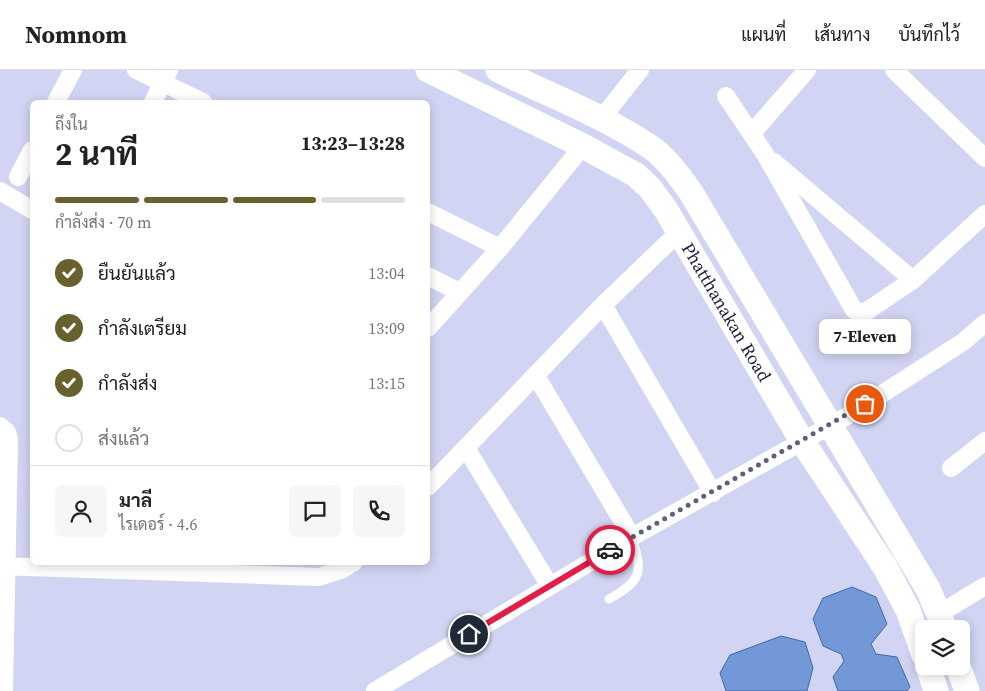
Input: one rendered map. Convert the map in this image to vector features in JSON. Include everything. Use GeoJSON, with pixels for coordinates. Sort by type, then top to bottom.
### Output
{"type":"FeatureCollection","features":[{"type":"Feature","properties":{"kind":"main road","name":"Phatthanakan Road"},"geometry":{"type":"LineString","coordinates":[[428,70],[583,146],[636,175],[661,203],[802,441],[890,575],[908,610],[915,630]]}},
{"type":"Feature","properties":{"kind":"main road","name":"Phatthanakan Road"},"geometry":{"type":"LineString","coordinates":[[498,70],[604,121],[652,148],[676,172],[690,191],[928,589],[942,620]]}},
{"type":"Feature","properties":{"kind":"main road"},"geometry":{"type":"LineString","coordinates":[[931,675],[936,691]]}},
{"type":"Feature","properties":{"kind":"main road"},"geometry":{"type":"LineString","coordinates":[[961,675],[967,691]]}},
{"type":"Feature","properties":{"kind":"street"},"geometry":{"type":"LineString","coordinates":[[57,100],[73,70]]}},
{"type":"Feature","properties":{"kind":"street"},"geometry":{"type":"LineString","coordinates":[[136,70],[166,76],[200,100]]}},
{"type":"Feature","properties":{"kind":"street"},"geometry":{"type":"LineString","coordinates":[[604,121],[609,109],[640,70]]}},
{"type":"Feature","properties":{"kind":"street"},"geometry":{"type":"LineString","coordinates":[[752,133],[807,70]]}},
{"type":"Feature","properties":{"kind":"street"},"geometry":{"type":"LineString","coordinates":[[894,70],[985,158]]}},
{"type":"Feature","properties":{"kind":"street"},"geometry":{"type":"LineString","coordinates":[[154,100],[166,76]]}},
{"type":"Feature","properties":{"kind":"street"},"geometry":{"type":"LineString","coordinates":[[726,96],[765,154],[854,310],[860,312],[867,311],[913,280],[985,214]]}},
{"type":"Feature","properties":{"kind":"street"},"geometry":{"type":"LineString","coordinates":[[430,326],[500,248],[583,146]]}},
{"type":"Feature","properties":{"kind":"street"},"geometry":{"type":"LineString","coordinates":[[18,177],[30,154]]}},
{"type":"Feature","properties":{"kind":"street"},"geometry":{"type":"LineString","coordinates":[[765,154],[913,280]]}},
{"type":"Feature","properties":{"kind":"street"},"geometry":{"type":"LineString","coordinates":[[0,191],[30,209]]}},
{"type":"Feature","properties":{"kind":"street"},"geometry":{"type":"LineString","coordinates":[[430,213],[500,248]]}},
{"type":"Feature","properties":{"kind":"street"},"geometry":{"type":"LineString","coordinates":[[430,485],[604,305],[679,232]]}},
{"type":"Feature","properties":{"kind":"street"},"geometry":{"type":"LineString","coordinates":[[430,277],[459,292]]}},
{"type":"Feature","properties":{"kind":"street"},"geometry":{"type":"LineString","coordinates":[[604,305],[713,493]]}},
{"type":"Feature","properties":{"kind":"street"},"geometry":{"type":"LineString","coordinates":[[375,691],[632,537],[829,426],[963,342],[985,323]]}},
{"type":"Feature","properties":{"kind":"street"},"geometry":{"type":"LineString","coordinates":[[536,376],[632,537]]}},
{"type":"Feature","properties":{"kind":"street"},"geometry":{"type":"LineString","coordinates":[[0,426],[7,432],[9,440],[3,566],[4,691]]}},
{"type":"Feature","properties":{"kind":"street"},"geometry":{"type":"LineString","coordinates":[[952,468],[985,441]]}},
{"type":"Feature","properties":{"kind":"street"},"geometry":{"type":"LineString","coordinates":[[466,448],[543,590]]}},
{"type":"Feature","properties":{"kind":"street"},"geometry":{"type":"LineString","coordinates":[[3,566],[319,577],[341,570],[349,565]]}},
{"type":"Feature","properties":{"kind":"street"},"geometry":{"type":"LineString","coordinates":[[943,620],[985,586]]}},
{"type":"Feature","properties":{"kind":"lane"},"geometry":{"type":"LineString","coordinates":[[609,599],[628,588],[640,570],[640,560],[632,537]]}},
{"type":"Feature","properties":{"kind":"building"},"geometry":{"type":"Polygon","coordinates":[[[852,587],[876,597],[887,624],[871,644],[876,654],[897,657],[910,687],[907,691],[838,691],[833,677],[844,661],[841,654],[823,646],[813,619],[823,598],[852,587]]]}},
{"type":"Feature","properties":{"kind":"building"},"geometry":{"type":"Polygon","coordinates":[[[781,636],[805,642],[813,668],[807,691],[726,691],[720,673],[730,655],[781,636]]]}},
{"type":"Feature","properties":{"kind":"way so far"},"geometry":{"type":"LineString","coordinates":[[610,550],[713,493],[865,404]]}},
{"type":"Feature","properties":{"kind":"place","name":"7-Eleven"},"geometry":{"type":"Point","coordinates":[865,404]}},
{"type":"Feature","properties":{"kind":"route"},"geometry":{"type":"LineString","coordinates":[[469,634],[610,550]]}}]}
